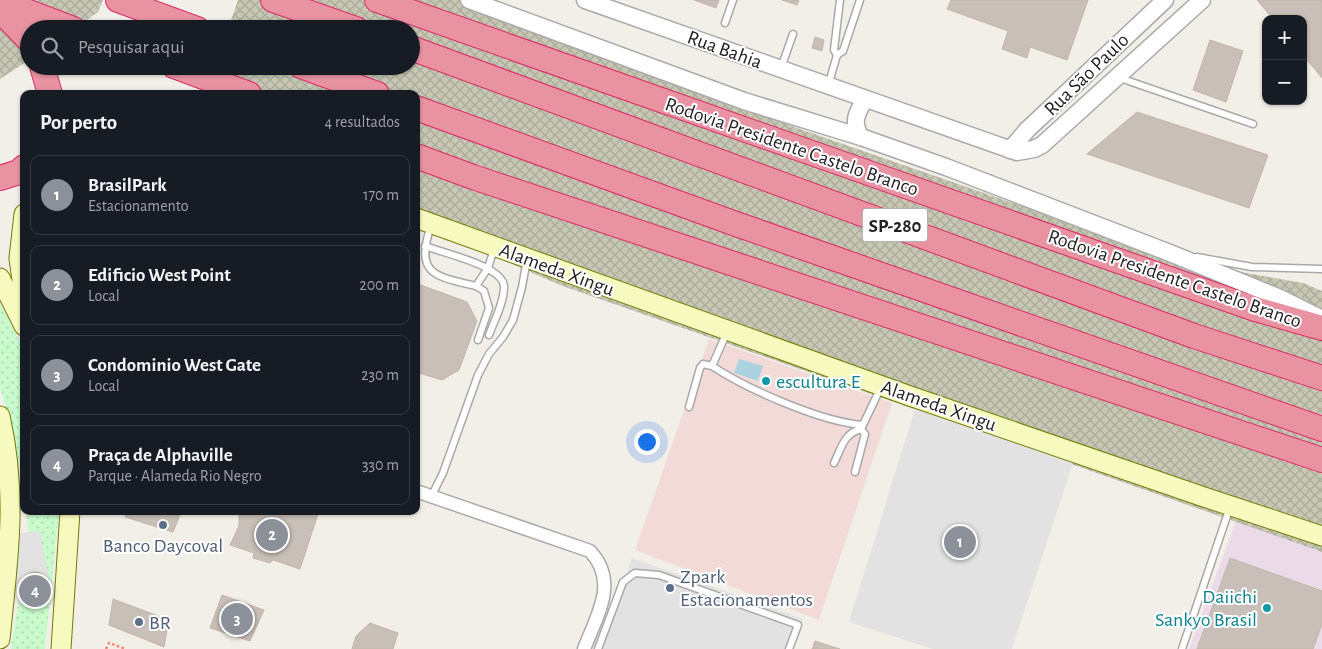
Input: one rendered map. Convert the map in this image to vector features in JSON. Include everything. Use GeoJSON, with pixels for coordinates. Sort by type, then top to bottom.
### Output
{"type":"FeatureCollection","features":[{"type":"Feature","properties":{"kind":"highway"},"geometry":{"type":"LineString","coordinates":[[118,0],[172,20]]}},
{"type":"Feature","properties":{"kind":"highway"},"geometry":{"type":"LineString","coordinates":[[273,0],[330,20]]}},
{"type":"Feature","properties":{"kind":"highway","name":"Rodovia Presidente Castelo Branco"},"geometry":{"type":"LineString","coordinates":[[377,0],[1255,309],[1322,328]]}},
{"type":"Feature","properties":{"kind":"highway"},"geometry":{"type":"LineString","coordinates":[[0,2],[49,20]]}},
{"type":"Feature","properties":{"kind":"highway"},"geometry":{"type":"LineString","coordinates":[[0,10],[20,31]]}},
{"type":"Feature","properties":{"kind":"highway","name":"Rodovia Presidente Castelo Branco"},"geometry":{"type":"LineString","coordinates":[[420,51],[1194,336],[1322,378]]}},
{"type":"Feature","properties":{"kind":"highway"},"geometry":{"type":"LineString","coordinates":[[45,75],[49,90]]}},
{"type":"Feature","properties":{"kind":"highway"},"geometry":{"type":"LineString","coordinates":[[198,75],[238,90]]}},
{"type":"Feature","properties":{"kind":"highway"},"geometry":{"type":"LineString","coordinates":[[325,75],[366,90]]}},
{"type":"Feature","properties":{"kind":"highway","name":"SP-280"},"geometry":{"type":"LineString","coordinates":[[420,109],[736,224],[1322,429]]}},
{"type":"Feature","properties":{"kind":"highway"},"geometry":{"type":"LineString","coordinates":[[420,157],[1322,460]]}},
{"type":"Feature","properties":{"kind":"highway"},"geometry":{"type":"LineString","coordinates":[[420,170],[474,177]]}},
{"type":"Feature","properties":{"kind":"highway"},"geometry":{"type":"LineString","coordinates":[[0,178],[20,171]]}},
{"type":"Feature","properties":{"kind":"main road","name":"Alameda Xingu"},"geometry":{"type":"LineString","coordinates":[[424,221],[881,386],[1322,536]]}},
{"type":"Feature","properties":{"kind":"main road"},"geometry":{"type":"LineString","coordinates":[[20,249],[20,265]]}},
{"type":"Feature","properties":{"kind":"main road"},"geometry":{"type":"LineString","coordinates":[[0,278],[20,318]]}},
{"type":"Feature","properties":{"kind":"main road"},"geometry":{"type":"LineString","coordinates":[[0,419],[11,481],[6,510],[0,639]]}},
{"type":"Feature","properties":{"kind":"main road"},"geometry":{"type":"LineString","coordinates":[[61,649],[70,515]]}},
{"type":"Feature","properties":{"kind":"street"},"geometry":{"type":"LineString","coordinates":[[469,0],[744,101],[861,137],[956,170],[1170,253],[1280,298],[1322,319]]}},
{"type":"Feature","properties":{"kind":"street","name":"Rua Bahia"},"geometry":{"type":"LineString","coordinates":[[585,0],[1010,150],[1026,152],[1042,145],[1058,130]]}},
{"type":"Feature","properties":{"kind":"street","name":"Rua São Paulo"},"geometry":{"type":"LineString","coordinates":[[1010,150],[1027,130],[1165,0]]}},
{"type":"Feature","properties":{"kind":"street","name":"Rua São Paulo"},"geometry":{"type":"LineString","coordinates":[[1058,130],[1202,0]]}},
{"type":"Feature","properties":{"kind":"street"},"geometry":{"type":"LineString","coordinates":[[861,137],[854,128],[855,117],[865,99]]}},
{"type":"Feature","properties":{"kind":"street"},"geometry":{"type":"LineString","coordinates":[[1027,130],[1042,145]]}},
{"type":"Feature","properties":{"kind":"street"},"geometry":{"type":"LineString","coordinates":[[420,493],[590,551],[600,562],[606,586],[584,649]]}},
{"type":"Feature","properties":{"kind":"lane"},"geometry":{"type":"LineString","coordinates":[[725,23],[733,0]]}},
{"type":"Feature","properties":{"kind":"lane"},"geometry":{"type":"LineString","coordinates":[[828,87],[837,54],[834,50],[840,0]]}},
{"type":"Feature","properties":{"kind":"lane"},"geometry":{"type":"LineString","coordinates":[[837,54],[844,51],[860,0]]}},
{"type":"Feature","properties":{"kind":"lane"},"geometry":{"type":"LineString","coordinates":[[781,70],[793,34]]}},
{"type":"Feature","properties":{"kind":"lane"},"geometry":{"type":"LineString","coordinates":[[1118,77],[1253,124]]}},
{"type":"Feature","properties":{"kind":"lane"},"geometry":{"type":"LineString","coordinates":[[424,221],[426,263],[433,273],[476,286],[484,291],[488,308],[478,340]]}},
{"type":"Feature","properties":{"kind":"lane"},"geometry":{"type":"LineString","coordinates":[[426,246],[488,268],[502,278],[504,287],[489,336]]}},
{"type":"Feature","properties":{"kind":"lane"},"geometry":{"type":"LineString","coordinates":[[476,286],[488,268],[495,246]]}},
{"type":"Feature","properties":{"kind":"lane"},"geometry":{"type":"LineString","coordinates":[[1170,253],[1252,266],[1322,269]]}},
{"type":"Feature","properties":{"kind":"lane"},"geometry":{"type":"LineString","coordinates":[[431,497],[444,473],[478,375],[489,354],[503,337],[513,320],[522,287],[527,258]]}},
{"type":"Feature","properties":{"kind":"lane"},"geometry":{"type":"LineString","coordinates":[[712,366],[728,330]]}},
{"type":"Feature","properties":{"kind":"lane"},"geometry":{"type":"LineString","coordinates":[[689,407],[700,368],[703,364],[712,366],[729,378],[771,398],[862,427]]}},
{"type":"Feature","properties":{"kind":"lane"},"geometry":{"type":"LineString","coordinates":[[834,463],[845,439],[852,431],[862,427],[881,386]]}},
{"type":"Feature","properties":{"kind":"lane"},"geometry":{"type":"LineString","coordinates":[[855,472],[865,434],[862,427]]}},
{"type":"Feature","properties":{"kind":"lane"},"geometry":{"type":"LineString","coordinates":[[1182,649],[1231,506]]}},
{"type":"Feature","properties":{"kind":"lane"},"geometry":{"type":"LineString","coordinates":[[598,649],[623,582],[635,573],[659,576],[798,625],[789,649]]}},
{"type":"Feature","properties":{"kind":"path"},"geometry":{"type":"LineString","coordinates":[[106,649],[109,643],[126,649]]}},
{"type":"Feature","properties":{"kind":"shaded area"},"geometry":{"type":"Polygon","coordinates":[[[0,0],[103,0],[98,12],[87,20],[20,20],[20,66],[0,79],[0,0]]]}},
{"type":"Feature","properties":{"kind":"shaded area"},"geometry":{"type":"Polygon","coordinates":[[[238,0],[473,0],[797,128],[1007,201],[1189,263],[1303,283],[1322,291],[1322,552],[560,285],[420,224],[420,90],[205,90],[211,75],[420,75],[420,20],[231,20],[238,0]]]}},
{"type":"Feature","properties":{"kind":"shaded area"},"geometry":{"type":"Polygon","coordinates":[[[709,339],[892,403],[819,620],[635,550],[709,339]]]}},
{"type":"Feature","properties":{"kind":"shaded area"},"geometry":{"type":"Polygon","coordinates":[[[916,406],[1073,462],[1012,649],[933,649],[849,622],[916,406]]]}},
{"type":"Feature","properties":{"kind":"shaded area","name":"Daiichi Sankyo Brasil"},"geometry":{"type":"Polygon","coordinates":[[[1237,518],[1322,550],[1322,649],[1189,649],[1237,518]]]}},
{"type":"Feature","properties":{"kind":"shaded area"},"geometry":{"type":"Polygon","coordinates":[[[40,531],[52,596],[42,591],[32,593],[26,588],[14,591],[18,533],[40,531]]]}},
{"type":"Feature","properties":{"kind":"shaded area","name":"Zpark Estacionamentos"},"geometry":{"type":"Polygon","coordinates":[[[632,558],[803,619],[793,649],[601,649],[632,558]]]}},
{"type":"Feature","properties":{"kind":"green space"},"geometry":{"type":"Polygon","coordinates":[[[0,303],[20,342],[20,467],[0,386],[0,303]]]}},
{"type":"Feature","properties":{"kind":"green space"},"geometry":{"type":"Polygon","coordinates":[[[27,515],[59,515],[45,649],[11,649],[29,534],[27,515]]]}},
{"type":"Feature","properties":{"kind":"water"},"geometry":{"type":"Polygon","coordinates":[[[739,359],[763,366],[758,381],[734,373],[739,359]]]}},
{"type":"Feature","properties":{"kind":"building"},"geometry":{"type":"Polygon","coordinates":[[[694,0],[719,0],[716,8],[694,0]]]}},
{"type":"Feature","properties":{"kind":"building"},"geometry":{"type":"Polygon","coordinates":[[[782,0],[799,0],[797,5],[782,0]]]}},
{"type":"Feature","properties":{"kind":"building"},"geometry":{"type":"Polygon","coordinates":[[[951,0],[1088,0],[1067,60],[1030,47],[1027,58],[1002,49],[1008,31],[947,9],[951,0]]]}},
{"type":"Feature","properties":{"kind":"building"},"geometry":{"type":"Polygon","coordinates":[[[1257,0],[1322,0],[1322,78],[1307,60],[1307,15],[1270,15],[1257,0]]]}},
{"type":"Feature","properties":{"kind":"building"},"geometry":{"type":"Polygon","coordinates":[[[815,37],[824,40],[822,51],[812,48],[815,37]]]}},
{"type":"Feature","properties":{"kind":"building"},"geometry":{"type":"Polygon","coordinates":[[[1210,40],[1243,51],[1226,102],[1193,90],[1210,40]]]}},
{"type":"Feature","properties":{"kind":"building"},"geometry":{"type":"Polygon","coordinates":[[[1137,112],[1268,155],[1249,208],[1087,154],[1137,112]]]}},
{"type":"Feature","properties":{"kind":"building"},"geometry":{"type":"Polygon","coordinates":[[[420,285],[467,302],[477,321],[459,370],[442,380],[420,373],[420,285]]]}},
{"type":"Feature","properties":{"kind":"building","name":"Banco Daycoval"},"geometry":{"type":"Polygon","coordinates":[[[126,515],[180,515],[173,532],[125,517],[126,515]]]}},
{"type":"Feature","properties":{"kind":"building"},"geometry":{"type":"Polygon","coordinates":[[[239,515],[318,515],[300,569],[273,560],[270,563],[253,558],[254,553],[230,545],[239,526],[239,515]]]}},
{"type":"Feature","properties":{"kind":"building","name":"Daiichi Sankyo Brasil"},"geometry":{"type":"Polygon","coordinates":[[[1230,558],[1322,591],[1322,624],[1313,649],[1197,649],[1230,558]]]}},
{"type":"Feature","properties":{"kind":"building"},"geometry":{"type":"Polygon","coordinates":[[[35,572],[45,579],[46,583],[39,593],[35,594],[25,587],[24,583],[31,573],[35,572]]]}},
{"type":"Feature","properties":{"kind":"building"},"geometry":{"type":"Polygon","coordinates":[[[222,595],[264,610],[250,641],[210,628],[222,595]]]}},
{"type":"Feature","properties":{"kind":"building","name":"BR"},"geometry":{"type":"Polygon","coordinates":[[[113,599],[169,620],[164,647],[109,625],[113,599]]]}},
{"type":"Feature","properties":{"kind":"building"},"geometry":{"type":"Polygon","coordinates":[[[370,623],[398,633],[393,649],[352,649],[356,636],[370,623]]]}},
{"type":"Feature","properties":{"kind":"building"},"geometry":{"type":"Polygon","coordinates":[[[815,641],[840,649],[812,649],[815,641]]]}},
{"type":"Feature","properties":{"kind":"place","name":"escultura E"},"geometry":{"type":"Point","coordinates":[766,381]}},
{"type":"Feature","properties":{"kind":"place","name":"Banco Daycoval"},"geometry":{"type":"Point","coordinates":[163,525]}},
{"type":"Feature","properties":{"kind":"place","name":"Edificio West Point"},"geometry":{"type":"Point","coordinates":[272,535]}},
{"type":"Feature","properties":{"kind":"place","name":"BrasilPark"},"geometry":{"type":"Point","coordinates":[960,542]}},
{"type":"Feature","properties":{"kind":"place","name":"Zpark Estacionamentos"},"geometry":{"type":"Point","coordinates":[670,588]}},
{"type":"Feature","properties":{"kind":"place","name":"Praça de Alphaville"},"geometry":{"type":"Point","coordinates":[35,591]}},
{"type":"Feature","properties":{"kind":"place","name":"Daiichi Sankyo Brasil"},"geometry":{"type":"Point","coordinates":[1267,608]}},
{"type":"Feature","properties":{"kind":"place","name":"Condominio West Gate"},"geometry":{"type":"Point","coordinates":[237,619]}},
{"type":"Feature","properties":{"kind":"place","name":"BR"},"geometry":{"type":"Point","coordinates":[139,622]}}]}
